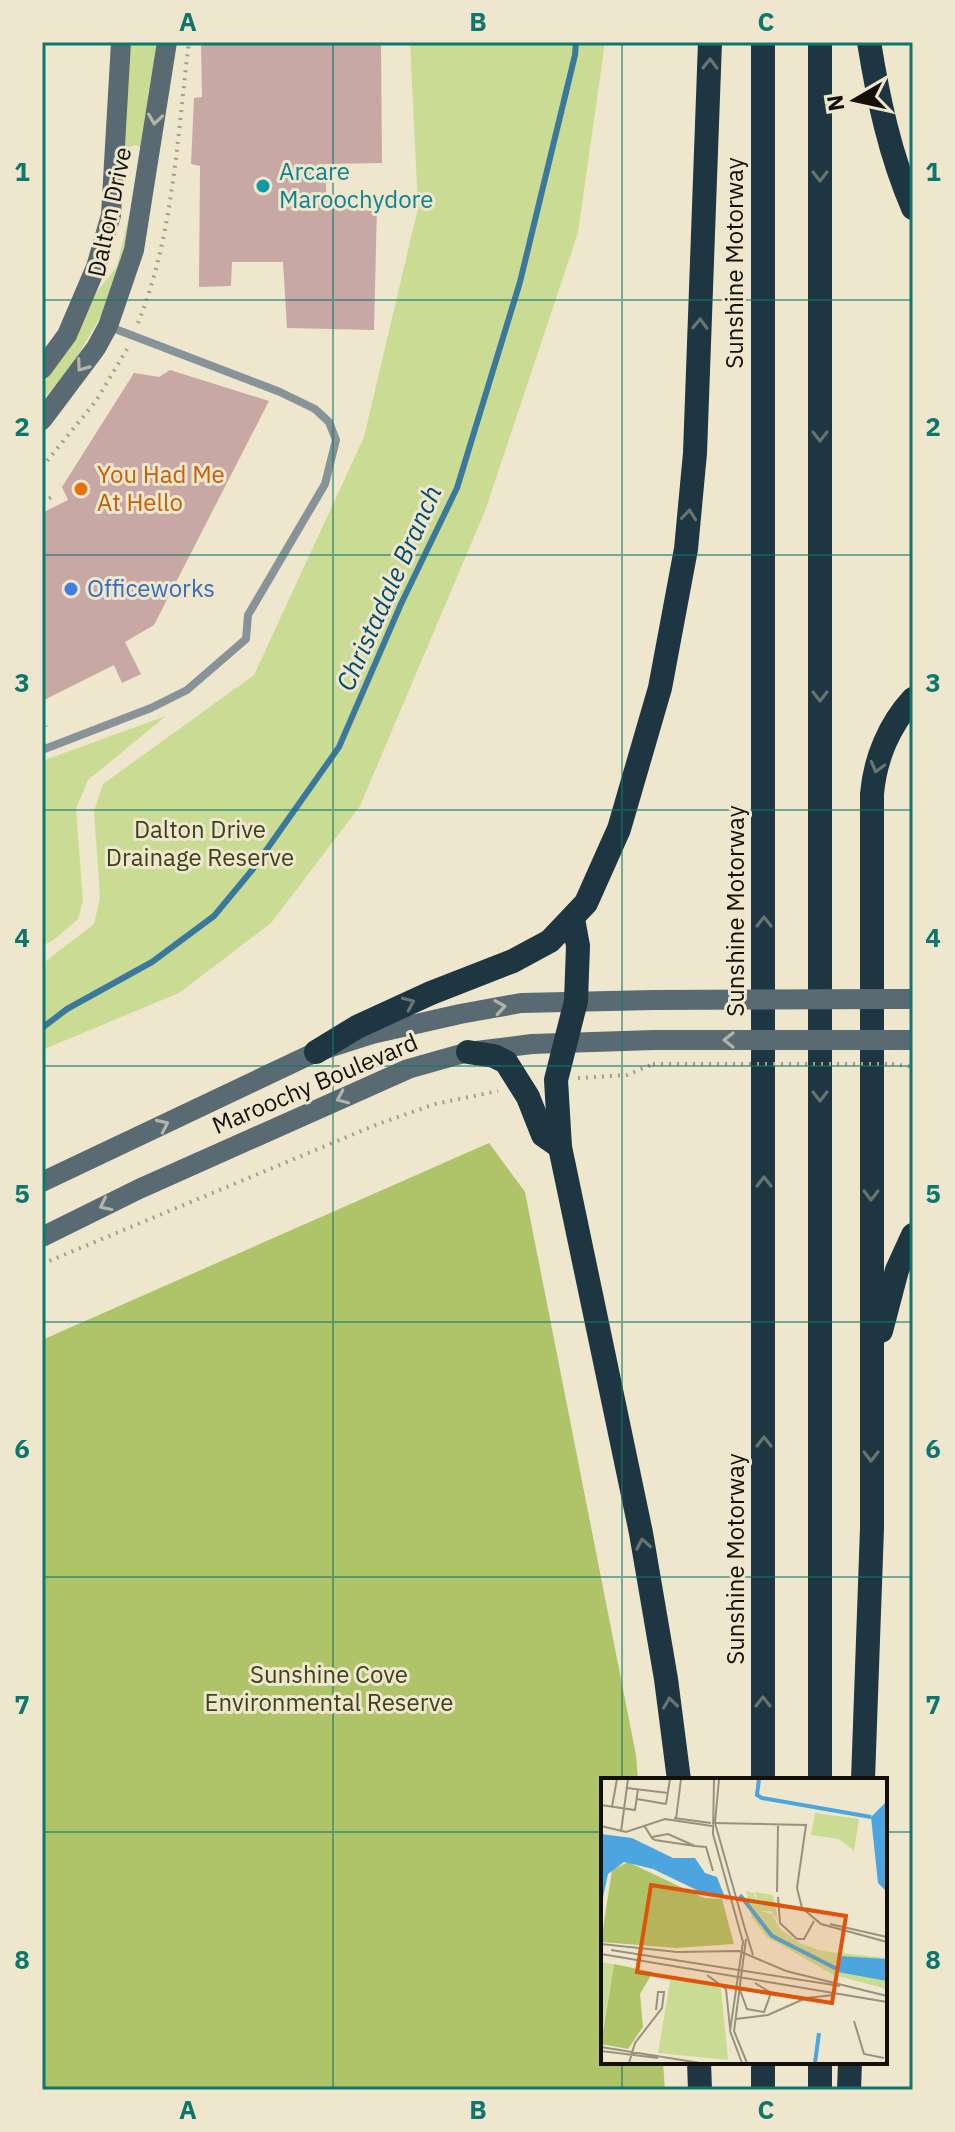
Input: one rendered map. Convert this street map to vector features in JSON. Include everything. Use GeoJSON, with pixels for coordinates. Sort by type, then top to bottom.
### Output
{"type":"FeatureCollection","features":[{"type":"Feature","properties":{"kind":"highway"},"geometry":{"type":"LineString","coordinates":[[316,1052],[357,1027],[550,941],[586,903],[619,829],[667,659],[686,549],[694,466],[710,42]]}},
{"type":"Feature","properties":{"kind":"highway","name":"Sunshine Motorway"},"geometry":{"type":"LineString","coordinates":[[763,42],[763,1778]]}},
{"type":"Feature","properties":{"kind":"highway"},"geometry":{"type":"LineString","coordinates":[[820,42],[820,1778]]}},
{"type":"Feature","properties":{"kind":"highway"},"geometry":{"type":"LineString","coordinates":[[869,42],[883,114],[913,208]]}},
{"type":"Feature","properties":{"kind":"highway"},"geometry":{"type":"LineString","coordinates":[[863,1778],[872,1528],[872,794],[878,759],[913,699]]}},
{"type":"Feature","properties":{"kind":"highway"},"geometry":{"type":"LineString","coordinates":[[573,919],[578,946],[576,1001],[556,1080],[560,1147],[641,1533],[664,1665],[679,1778]]}},
{"type":"Feature","properties":{"kind":"highway"},"geometry":{"type":"LineString","coordinates":[[468,1052],[494,1056],[506,1062],[522,1087],[543,1135],[560,1147]]}},
{"type":"Feature","properties":{"kind":"highway"},"geometry":{"type":"LineString","coordinates":[[871,1378],[888,1295],[913,1235]]}},
{"type":"Feature","properties":{"kind":"highway"},"geometry":{"type":"LineString","coordinates":[[699,2064],[700,2090]]}},
{"type":"Feature","properties":{"kind":"highway"},"geometry":{"type":"LineString","coordinates":[[763,2064],[763,2090]]}},
{"type":"Feature","properties":{"kind":"highway"},"geometry":{"type":"LineString","coordinates":[[820,2064],[820,2090]]}},
{"type":"Feature","properties":{"kind":"highway"},"geometry":{"type":"LineString","coordinates":[[849,2090],[850,2064]]}},
{"type":"Feature","properties":{"kind":"main road","name":"Dalton Drive"},"geometry":{"type":"LineString","coordinates":[[42,369],[67,335],[96,267],[111,215],[121,42]]}},
{"type":"Feature","properties":{"kind":"main road","name":"Dalton Drive"},"geometry":{"type":"LineString","coordinates":[[42,420],[96,348],[108,326],[134,250],[167,42]]}},
{"type":"Feature","properties":{"kind":"main road"},"geometry":{"type":"LineString","coordinates":[[96,267],[113,259],[123,219],[126,182],[133,168],[138,168],[143,175],[144,195]]}},
{"type":"Feature","properties":{"kind":"main road","name":"Maroochy Boulevard"},"geometry":{"type":"LineString","coordinates":[[42,1182],[316,1052],[372,1034],[489,1008],[521,1003],[576,1001],[913,999]]}},
{"type":"Feature","properties":{"kind":"main road","name":"Maroochy Boulevard"},"geometry":{"type":"LineString","coordinates":[[42,1237],[139,1189],[408,1069],[468,1052],[564,1041],[913,1040]]}},
{"type":"Feature","properties":{"kind":"lane"},"geometry":{"type":"LineString","coordinates":[[42,750],[151,708],[187,690],[246,639],[248,615],[325,484],[336,440],[329,422],[301,402],[108,326]]}},
{"type":"Feature","properties":{"kind":"path"},"geometry":{"type":"LineString","coordinates":[[42,502],[56,495]]}},
{"type":"Feature","properties":{"kind":"path"},"geometry":{"type":"LineString","coordinates":[[42,719],[46,727]]}},
{"type":"Feature","properties":{"kind":"path"},"geometry":{"type":"LineString","coordinates":[[556,1080],[627,1075],[653,1064],[890,1064],[913,1067]]}},
{"type":"Feature","properties":{"kind":"path"},"geometry":{"type":"LineString","coordinates":[[42,1264],[378,1124],[467,1095],[522,1087]]}},
{"type":"Feature","properties":{"kind":"green space"},"geometry":{"type":"Polygon","coordinates":[[[130,42],[157,42],[143,148],[135,145],[124,149],[130,42]]]}},
{"type":"Feature","properties":{"kind":"green space","name":"Dalton Drive Drainage Reserve"},"geometry":{"type":"Polygon","coordinates":[[[410,42],[605,42],[578,233],[485,511],[360,806],[271,923],[179,993],[42,1050],[42,964],[94,924],[100,898],[94,811],[103,784],[254,675],[364,437],[418,208],[410,42]]]}},
{"type":"Feature","properties":{"kind":"green space"},"geometry":{"type":"Polygon","coordinates":[[[129,216],[135,218],[103,312],[74,362],[42,401],[42,387],[85,317],[96,293],[117,266],[129,216]]]}},
{"type":"Feature","properties":{"kind":"green space"},"geometry":{"type":"Polygon","coordinates":[[[166,716],[88,780],[76,809],[83,900],[78,919],[42,946],[42,761],[166,716]]]}},
{"type":"Feature","properties":{"kind":"green space","name":"Sunshine Cove Environmental Reserve"},"geometry":{"type":"Polygon","coordinates":[[[489,1143],[525,1192],[636,1755],[638,1778],[601,1778],[601,2064],[663,2064],[665,2090],[42,2090],[42,1552],[45,1547],[42,1340],[489,1143]]]}},
{"type":"Feature","properties":{"kind":"building","name":"Arcare Maroochydore"},"geometry":{"type":"Polygon","coordinates":[[[201,42],[381,42],[382,163],[325,164],[327,206],[377,206],[374,330],[287,328],[283,262],[232,262],[231,286],[199,287],[200,166],[191,164],[194,98],[202,97],[201,42]]]}},
{"type":"Feature","properties":{"kind":"building"},"geometry":{"type":"Polygon","coordinates":[[[170,370],[269,401],[154,625],[125,642],[141,674],[122,683],[114,665],[42,701],[42,513],[68,500],[62,487],[134,373],[159,377],[170,370]]]}},
{"type":"Feature","properties":{"kind":"waterway","name":"Christadale Branch"},"geometry":{"type":"LineString","coordinates":[[42,1028],[67,1009],[152,962],[214,916],[253,869],[339,747],[401,604],[457,488],[520,282],[576,42]]}},
{"type":"Feature","properties":{"kind":"place","name":"Arcare Maroochydore"},"geometry":{"type":"Point","coordinates":[263,186]}},
{"type":"Feature","properties":{"kind":"place","name":"You Had Me At Hello"},"geometry":{"type":"Point","coordinates":[81,489]}},
{"type":"Feature","properties":{"kind":"place","name":"Officeworks"},"geometry":{"type":"Point","coordinates":[71,589]}}]}
